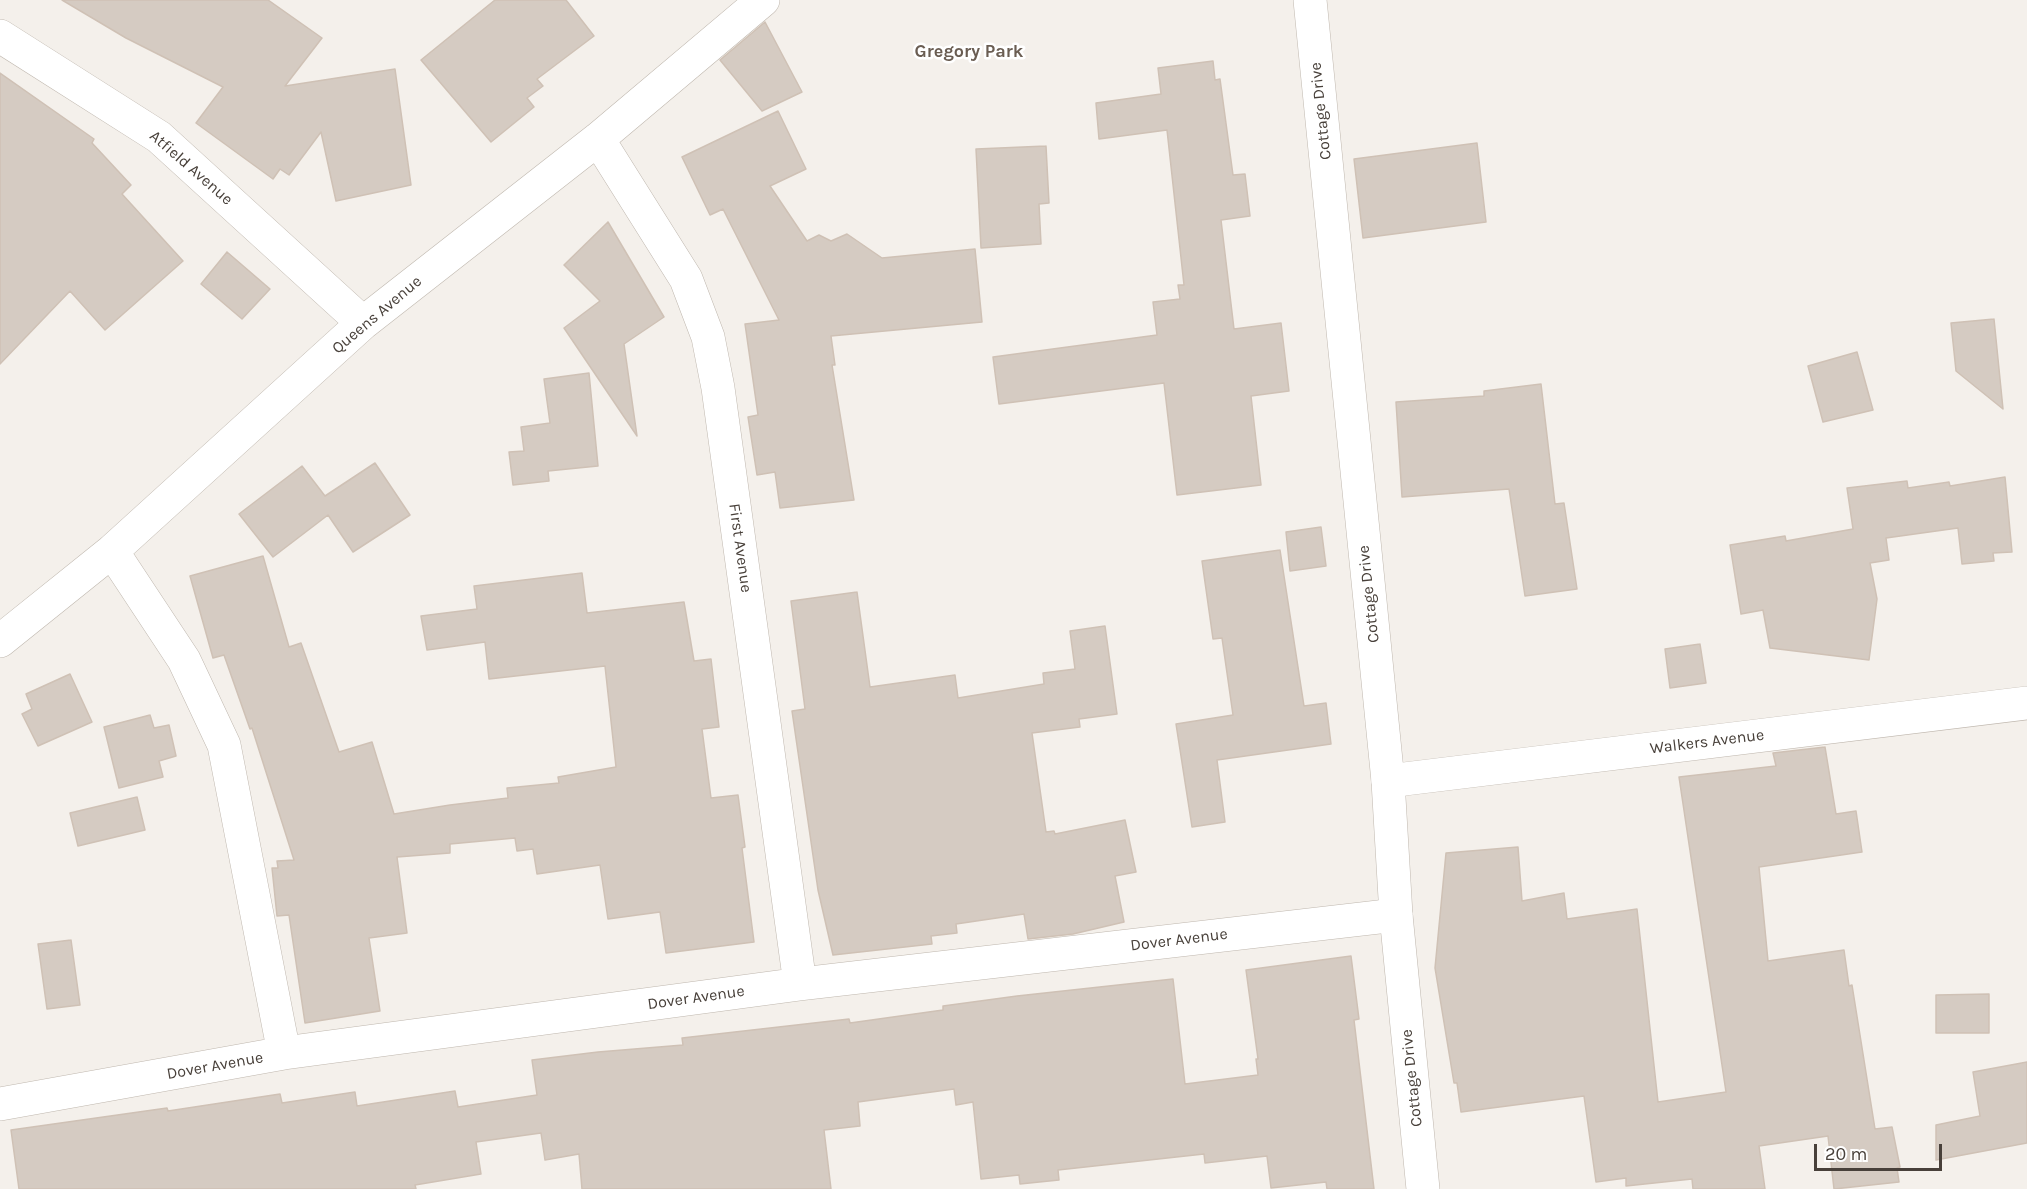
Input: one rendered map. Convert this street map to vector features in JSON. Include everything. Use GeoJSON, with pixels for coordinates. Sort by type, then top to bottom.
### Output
{"type":"FeatureCollection","features":[{"type":"Feature","properties":{"kind":"street","name":"Queens Avenue"},"geometry":{"type":"LineString","coordinates":[[0,641],[112,551],[363,323],[598,139],[763,0]]}},
{"type":"Feature","properties":{"kind":"street","name":"Cottage Drive"},"geometry":{"type":"LineString","coordinates":[[1310,0],[1388,781],[1396,915],[1423,1189]]}},
{"type":"Feature","properties":{"kind":"street","name":"Atfield Avenue"},"geometry":{"type":"LineString","coordinates":[[0,36],[159,137],[363,323]]}},
{"type":"Feature","properties":{"kind":"street","name":"First Avenue"},"geometry":{"type":"LineString","coordinates":[[598,139],[686,279],[708,337],[718,388],[800,984]]}},
{"type":"Feature","properties":{"kind":"street"},"geometry":{"type":"LineString","coordinates":[[112,551],[184,660],[224,745],[284,1053]]}},
{"type":"Feature","properties":{"kind":"street","name":"Walkers Avenue"},"geometry":{"type":"LineString","coordinates":[[1388,781],[2027,703]]}},
{"type":"Feature","properties":{"kind":"street","name":"Dover Avenue"},"geometry":{"type":"LineString","coordinates":[[0,1104],[284,1053],[800,984],[1396,915]]}},
{"type":"Feature","properties":{"kind":"building"},"geometry":{"type":"Polygon","coordinates":[[[62,0],[268,0],[322,38],[285,86],[395,69],[411,185],[336,201],[321,132],[289,175],[280,169],[273,179],[196,123],[223,87],[126,38],[62,0]]]}},
{"type":"Feature","properties":{"kind":"building"},"geometry":{"type":"Polygon","coordinates":[[[495,0],[566,0],[594,36],[537,79],[543,86],[527,98],[534,107],[491,142],[421,60],[495,0]]]}},
{"type":"Feature","properties":{"kind":"building"},"geometry":{"type":"Polygon","coordinates":[[[765,22],[802,92],[762,111],[720,60],[765,22]]]}},
{"type":"Feature","properties":{"kind":"building"},"geometry":{"type":"Polygon","coordinates":[[[1213,61],[1215,80],[1220,79],[1233,175],[1245,174],[1250,216],[1221,220],[1234,329],[1281,323],[1289,391],[1251,396],[1261,485],[1177,495],[1164,383],[999,404],[993,357],[1157,335],[1153,302],[1180,299],[1178,285],[1184,285],[1167,130],[1099,139],[1096,103],[1161,94],[1158,68],[1213,61]]]}},
{"type":"Feature","properties":{"kind":"building"},"geometry":{"type":"Polygon","coordinates":[[[0,73],[94,139],[92,143],[131,185],[122,194],[183,261],[105,330],[70,291],[0,364],[0,73]]]}},
{"type":"Feature","properties":{"kind":"building"},"geometry":{"type":"Polygon","coordinates":[[[778,111],[806,169],[770,186],[807,241],[819,235],[831,241],[847,234],[882,258],[975,249],[982,322],[831,336],[835,365],[832,365],[854,500],[780,508],[775,472],[757,475],[748,417],[758,415],[745,324],[779,320],[723,209],[710,215],[682,157],[778,111]]]}},
{"type":"Feature","properties":{"kind":"building"},"geometry":{"type":"Polygon","coordinates":[[[1477,143],[1486,222],[1363,238],[1354,159],[1477,143]]]}},
{"type":"Feature","properties":{"kind":"building"},"geometry":{"type":"Polygon","coordinates":[[[1046,146],[1049,203],[1039,204],[1041,244],[981,248],[976,149],[1046,146]]]}},
{"type":"Feature","properties":{"kind":"building"},"geometry":{"type":"Polygon","coordinates":[[[608,222],[664,317],[624,344],[637,436],[564,328],[600,301],[564,265],[608,222]]]}},
{"type":"Feature","properties":{"kind":"building"},"geometry":{"type":"Polygon","coordinates":[[[227,252],[270,289],[242,319],[201,284],[227,252]]]}},
{"type":"Feature","properties":{"kind":"building"},"geometry":{"type":"Polygon","coordinates":[[[1994,319],[2003,409],[1956,371],[1951,323],[1994,319]]]}},
{"type":"Feature","properties":{"kind":"building"},"geometry":{"type":"Polygon","coordinates":[[[1857,352],[1873,410],[1823,422],[1808,366],[1857,352]]]}},
{"type":"Feature","properties":{"kind":"building"},"geometry":{"type":"Polygon","coordinates":[[[589,373],[598,466],[548,471],[549,481],[513,485],[509,452],[524,451],[521,427],[550,423],[544,379],[589,373]]]}},
{"type":"Feature","properties":{"kind":"building"},"geometry":{"type":"Polygon","coordinates":[[[1541,384],[1555,504],[1564,503],[1577,589],[1525,596],[1509,489],[1402,497],[1396,402],[1484,396],[1484,391],[1541,384]]]}},
{"type":"Feature","properties":{"kind":"building"},"geometry":{"type":"Polygon","coordinates":[[[375,463],[410,515],[353,552],[328,515],[273,557],[239,514],[302,466],[325,496],[375,463]]]}},
{"type":"Feature","properties":{"kind":"building"},"geometry":{"type":"Polygon","coordinates":[[[2005,477],[2012,552],[1993,553],[1994,561],[1962,564],[1958,528],[1886,538],[1889,560],[1870,563],[1877,599],[1869,660],[1770,648],[1763,610],[1741,614],[1730,545],[1785,536],[1786,541],[1853,529],[1847,488],[1907,481],[1908,488],[1949,482],[1950,486],[2005,477]]]}},
{"type":"Feature","properties":{"kind":"building"},"geometry":{"type":"Polygon","coordinates":[[[1321,527],[1326,566],[1290,571],[1286,532],[1321,527]]]}},
{"type":"Feature","properties":{"kind":"building"},"geometry":{"type":"Polygon","coordinates":[[[1280,550],[1304,706],[1326,703],[1331,744],[1217,760],[1225,822],[1192,827],[1176,724],[1233,715],[1222,638],[1213,639],[1202,561],[1280,550]]]}},
{"type":"Feature","properties":{"kind":"building"},"geometry":{"type":"Polygon","coordinates":[[[263,556],[289,647],[301,643],[339,752],[372,742],[394,814],[508,798],[507,788],[559,783],[558,777],[616,767],[605,666],[489,679],[485,642],[427,650],[421,616],[477,609],[474,586],[582,573],[587,613],[684,602],[694,661],[711,659],[719,727],[702,729],[711,798],[738,795],[754,942],[666,953],[660,912],[608,919],[600,865],[537,874],[533,849],[517,851],[515,838],[450,844],[450,853],[397,857],[407,933],[369,938],[380,1011],[305,1023],[289,915],[277,916],[272,868],[278,868],[277,861],[294,860],[252,728],[250,729],[224,655],[213,658],[190,576],[263,556]]]}},
{"type":"Feature","properties":{"kind":"building"},"geometry":{"type":"Polygon","coordinates":[[[857,592],[870,687],[955,675],[958,698],[1044,684],[1043,673],[1075,669],[1070,631],[1105,626],[1117,714],[1079,719],[1080,727],[1032,733],[1046,832],[1054,831],[1055,834],[1125,820],[1136,872],[1115,876],[1124,922],[1073,934],[1028,939],[1024,914],[956,924],[957,933],[931,936],[932,944],[833,955],[818,890],[792,711],[805,709],[791,601],[857,592]]]}},
{"type":"Feature","properties":{"kind":"building"},"geometry":{"type":"Polygon","coordinates":[[[1700,644],[1706,683],[1670,688],[1665,649],[1700,644]]]}},
{"type":"Feature","properties":{"kind":"building"},"geometry":{"type":"Polygon","coordinates":[[[70,674],[92,722],[38,746],[22,714],[32,709],[26,694],[70,674]]]}},
{"type":"Feature","properties":{"kind":"building"},"geometry":{"type":"Polygon","coordinates":[[[150,715],[154,728],[169,725],[176,756],[159,761],[163,777],[119,788],[104,727],[150,715]]]}},
{"type":"Feature","properties":{"kind":"building"},"geometry":{"type":"Polygon","coordinates":[[[1825,747],[1836,814],[1856,811],[1862,852],[1759,867],[1768,961],[1844,950],[1849,986],[1852,985],[1875,1129],[1892,1127],[1900,1167],[1897,1168],[1899,1182],[1834,1189],[1828,1136],[1759,1146],[1765,1189],[1693,1189],[1692,1179],[1626,1186],[1626,1178],[1596,1182],[1584,1096],[1461,1112],[1435,968],[1446,853],[1518,847],[1522,901],[1564,893],[1567,919],[1637,909],[1658,1102],[1726,1092],[1679,777],[1776,766],[1773,753],[1825,747]]]}},
{"type":"Feature","properties":{"kind":"building"},"geometry":{"type":"Polygon","coordinates":[[[137,797],[145,830],[78,846],[70,813],[137,797]]]}},
{"type":"Feature","properties":{"kind":"building"},"geometry":{"type":"Polygon","coordinates":[[[71,940],[80,1005],[47,1009],[38,944],[71,940]]]}},
{"type":"Feature","properties":{"kind":"building"},"geometry":{"type":"Polygon","coordinates":[[[1351,956],[1359,1019],[1354,1020],[1374,1189],[1327,1189],[1326,1182],[1271,1188],[1267,1156],[1205,1163],[1204,1154],[1058,1170],[1059,1180],[1020,1184],[1019,1175],[981,1179],[973,1102],[956,1105],[954,1089],[858,1102],[860,1126],[824,1130],[831,1189],[582,1189],[579,1154],[545,1160],[541,1133],[476,1142],[481,1174],[415,1185],[416,1189],[19,1189],[11,1130],[167,1108],[168,1111],[280,1094],[282,1103],[355,1092],[357,1106],[455,1091],[458,1107],[537,1095],[532,1060],[683,1045],[682,1038],[849,1019],[850,1023],[943,1010],[943,1006],[1173,979],[1185,1084],[1258,1075],[1256,1059],[1258,1059],[1246,970],[1351,956]]]}},
{"type":"Feature","properties":{"kind":"building"},"geometry":{"type":"Polygon","coordinates":[[[1989,994],[1989,1033],[1936,1033],[1936,995],[1989,994]]]}},
{"type":"Feature","properties":{"kind":"building"},"geometry":{"type":"Polygon","coordinates":[[[2027,1062],[2027,1143],[1936,1160],[1936,1125],[1980,1116],[1973,1072],[2027,1062]]]}},
{"type":"Feature","properties":{"kind":"district","name":"Gregory Park"},"geometry":{"type":"Point","coordinates":[969,52]}}]}
